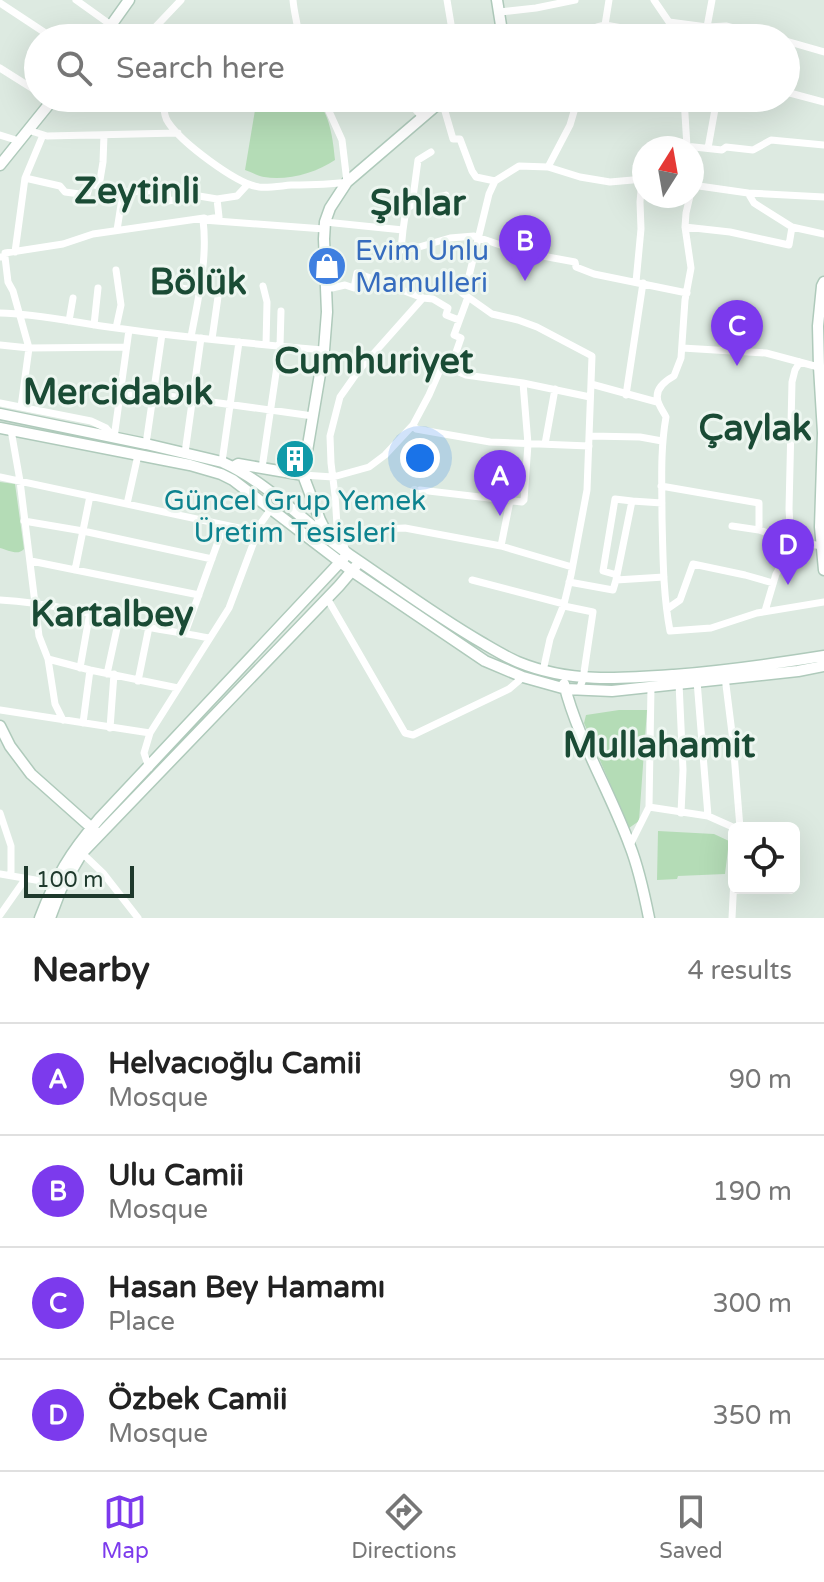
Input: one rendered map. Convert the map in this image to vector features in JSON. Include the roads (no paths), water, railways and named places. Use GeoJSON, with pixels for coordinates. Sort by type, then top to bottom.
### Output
{"type":"FeatureCollection","features":[{"type":"Feature","properties":{"kind":"main road"},"geometry":{"type":"LineString","coordinates":[[112,24],[129,0]]}},
{"type":"Feature","properties":{"kind":"main road"},"geometry":{"type":"LineString","coordinates":[[0,165],[41,112]]}},
{"type":"Feature","properties":{"kind":"main road"},"geometry":{"type":"LineString","coordinates":[[324,578],[330,547],[303,475],[324,350],[325,226],[330,208],[347,182],[430,112]]}},
{"type":"Feature","properties":{"kind":"main road"},"geometry":{"type":"LineString","coordinates":[[824,282],[821,327],[823,494],[820,527],[824,570]]}},
{"type":"Feature","properties":{"kind":"main road"},"geometry":{"type":"LineString","coordinates":[[0,414],[146,444],[228,465],[282,501],[330,547]]}},
{"type":"Feature","properties":{"kind":"main road"},"geometry":{"type":"LineString","coordinates":[[5,429],[190,465],[221,474],[344,557],[359,561],[461,630],[517,662],[543,671],[583,679],[613,680],[733,670],[824,656]]}},
{"type":"Feature","properties":{"kind":"main road"},"geometry":{"type":"LineString","coordinates":[[228,465],[303,475]]}},
{"type":"Feature","properties":{"kind":"main road"},"geometry":{"type":"LineString","coordinates":[[344,557],[352,571],[485,661],[523,677],[566,689],[612,691],[824,666]]}},
{"type":"Feature","properties":{"kind":"main road"},"geometry":{"type":"LineString","coordinates":[[50,918],[61,889],[95,832],[148,766],[344,557]]}},
{"type":"Feature","properties":{"kind":"main road"},"geometry":{"type":"LineString","coordinates":[[40,918],[53,883],[75,846],[95,832],[157,775],[339,586],[359,561]]}},
{"type":"Feature","properties":{"kind":"main road"},"geometry":{"type":"LineString","coordinates":[[339,586],[364,579]]}},
{"type":"Feature","properties":{"kind":"main road"},"geometry":{"type":"LineString","coordinates":[[563,676],[584,739],[630,845],[649,918]]}},
{"type":"Feature","properties":{"kind":"main road"},"geometry":{"type":"LineString","coordinates":[[0,726],[10,746],[31,774],[95,832]]}},
{"type":"Feature","properties":{"kind":"street"},"geometry":{"type":"LineString","coordinates":[[76,0],[110,24]]}},
{"type":"Feature","properties":{"kind":"street"},"geometry":{"type":"LineString","coordinates":[[158,24],[181,0]]}},
{"type":"Feature","properties":{"kind":"street"},"geometry":{"type":"LineString","coordinates":[[293,0],[298,24]]}},
{"type":"Feature","properties":{"kind":"street"},"geometry":{"type":"LineString","coordinates":[[447,0],[451,24]]}},
{"type":"Feature","properties":{"kind":"street"},"geometry":{"type":"LineString","coordinates":[[498,6],[536,8],[575,0]]}},
{"type":"Feature","properties":{"kind":"street"},"geometry":{"type":"LineString","coordinates":[[605,24],[609,0]]}},
{"type":"Feature","properties":{"kind":"street"},"geometry":{"type":"LineString","coordinates":[[654,0],[669,22],[684,24]]}},
{"type":"Feature","properties":{"kind":"street"},"geometry":{"type":"LineString","coordinates":[[708,24],[712,0]]}},
{"type":"Feature","properties":{"kind":"street"},"geometry":{"type":"LineString","coordinates":[[0,3],[32,24]]}},
{"type":"Feature","properties":{"kind":"street"},"geometry":{"type":"LineString","coordinates":[[800,45],[824,52]]}},
{"type":"Feature","properties":{"kind":"street"},"geometry":{"type":"LineString","coordinates":[[0,68],[24,83]]}},
{"type":"Feature","properties":{"kind":"street"},"geometry":{"type":"LineString","coordinates":[[800,96],[824,102]]}},
{"type":"Feature","properties":{"kind":"street"},"geometry":{"type":"LineString","coordinates":[[164,112],[168,124],[214,164],[248,184],[261,187],[347,182],[342,140],[329,112]]}},
{"type":"Feature","properties":{"kind":"street"},"geometry":{"type":"LineString","coordinates":[[418,112],[423,118]]}},
{"type":"Feature","properties":{"kind":"street"},"geometry":{"type":"LineString","coordinates":[[447,112],[453,139],[460,139],[476,177],[495,181]]}},
{"type":"Feature","properties":{"kind":"street"},"geometry":{"type":"LineString","coordinates":[[548,167],[574,112]]}},
{"type":"Feature","properties":{"kind":"street"},"geometry":{"type":"LineString","coordinates":[[685,112],[686,136]]}},
{"type":"Feature","properties":{"kind":"street"},"geometry":{"type":"LineString","coordinates":[[708,148],[714,112]]}},
{"type":"Feature","properties":{"kind":"street"},"geometry":{"type":"LineString","coordinates":[[28,130],[43,135],[178,133]]}},
{"type":"Feature","properties":{"kind":"street"},"geometry":{"type":"LineString","coordinates":[[0,135],[19,141]]}},
{"type":"Feature","properties":{"kind":"street"},"geometry":{"type":"LineString","coordinates":[[15,252],[25,178],[43,135]]}},
{"type":"Feature","properties":{"kind":"street"},"geometry":{"type":"LineString","coordinates":[[25,178],[60,186],[65,192],[87,195],[90,184],[99,186],[104,135]]}},
{"type":"Feature","properties":{"kind":"street"},"geometry":{"type":"LineString","coordinates":[[704,148],[753,150],[771,140],[824,145]]}},
{"type":"Feature","properties":{"kind":"street"},"geometry":{"type":"LineString","coordinates":[[412,205],[418,160],[431,152]]}},
{"type":"Feature","properties":{"kind":"street"},"geometry":{"type":"LineString","coordinates":[[543,671],[550,639],[564,604],[587,490],[592,356],[537,327],[492,314],[462,293],[495,181],[519,166],[548,167],[610,182],[632,180]]}},
{"type":"Feature","properties":{"kind":"street"},"geometry":{"type":"LineString","coordinates":[[117,230],[123,192],[167,190],[168,201],[199,196],[217,199],[237,196],[248,184]]}},
{"type":"Feature","properties":{"kind":"street"},"geometry":{"type":"LineString","coordinates":[[704,188],[824,197]]}},
{"type":"Feature","properties":{"kind":"street"},"geometry":{"type":"LineString","coordinates":[[748,193],[754,203],[792,227],[824,234]]}},
{"type":"Feature","properties":{"kind":"street"},"geometry":{"type":"LineString","coordinates":[[446,195],[406,209],[401,250],[450,238],[474,236],[521,252],[575,262],[576,267],[594,274],[687,293]]}},
{"type":"Feature","properties":{"kind":"street"},"geometry":{"type":"LineString","coordinates":[[203,220],[219,217],[217,199]]}},
{"type":"Feature","properties":{"kind":"street"},"geometry":{"type":"LineString","coordinates":[[626,395],[640,283],[640,208]]}},
{"type":"Feature","properties":{"kind":"street"},"geometry":{"type":"LineString","coordinates":[[687,208],[685,227],[691,268],[681,358],[674,376],[663,382],[659,389],[657,402],[666,417],[661,486],[664,577],[670,631],[711,628],[765,611],[824,602]]}},
{"type":"Feature","properties":{"kind":"street"},"geometry":{"type":"LineString","coordinates":[[21,407],[29,348],[8,282],[2,257],[5,253],[63,244],[93,234],[204,218],[403,230]]}},
{"type":"Feature","properties":{"kind":"street"},"geometry":{"type":"LineString","coordinates":[[191,337],[203,260],[203,220]]}},
{"type":"Feature","properties":{"kind":"street"},"geometry":{"type":"LineString","coordinates":[[685,227],[730,232],[789,245],[792,227]]}},
{"type":"Feature","properties":{"kind":"street"},"geometry":{"type":"LineString","coordinates":[[116,270],[121,305],[116,328]]}},
{"type":"Feature","properties":{"kind":"street"},"geometry":{"type":"LineString","coordinates":[[326,284],[332,288],[345,285],[354,288],[357,273],[433,299],[448,308],[446,315],[459,320]]}},
{"type":"Feature","properties":{"kind":"street"},"geometry":{"type":"LineString","coordinates":[[176,283],[181,288],[199,291]]}},
{"type":"Feature","properties":{"kind":"street"},"geometry":{"type":"LineString","coordinates":[[263,286],[267,302],[266,345]]}},
{"type":"Feature","properties":{"kind":"street"},"geometry":{"type":"LineString","coordinates":[[94,325],[98,288]]}},
{"type":"Feature","properties":{"kind":"street"},"geometry":{"type":"LineString","coordinates":[[212,339],[218,297]]}},
{"type":"Feature","properties":{"kind":"street"},"geometry":{"type":"LineString","coordinates":[[303,475],[333,477],[369,467],[413,425],[442,365],[454,358],[461,338],[454,335],[468,297]]}},
{"type":"Feature","properties":{"kind":"street"},"geometry":{"type":"LineString","coordinates":[[69,321],[73,298]]}},
{"type":"Feature","properties":{"kind":"street"},"geometry":{"type":"LineString","coordinates":[[344,557],[337,525],[330,436],[340,397],[359,370],[423,298]]}},
{"type":"Feature","properties":{"kind":"street"},"geometry":{"type":"LineString","coordinates":[[262,468],[280,346],[281,311]]}},
{"type":"Feature","properties":{"kind":"street"},"geometry":{"type":"LineString","coordinates":[[0,313],[20,313],[162,334],[324,350]]}},
{"type":"Feature","properties":{"kind":"street"},"geometry":{"type":"LineString","coordinates":[[114,438],[129,330]]}},
{"type":"Feature","properties":{"kind":"street"},"geometry":{"type":"LineString","coordinates":[[146,444],[162,334]]}},
{"type":"Feature","properties":{"kind":"street"},"geometry":{"type":"LineString","coordinates":[[185,453],[201,338]]}},
{"type":"Feature","properties":{"kind":"street"},"geometry":{"type":"LineString","coordinates":[[228,465],[231,403],[239,342]]}},
{"type":"Feature","properties":{"kind":"street"},"geometry":{"type":"LineString","coordinates":[[0,345],[29,348],[126,347]]}},
{"type":"Feature","properties":{"kind":"street"},"geometry":{"type":"LineString","coordinates":[[682,348],[766,353],[821,368]]}},
{"type":"Feature","properties":{"kind":"street"},"geometry":{"type":"LineString","coordinates":[[765,611],[791,541],[792,382],[800,362]]}},
{"type":"Feature","properties":{"kind":"street"},"geometry":{"type":"LineString","coordinates":[[442,365],[466,375],[590,397]]}},
{"type":"Feature","properties":{"kind":"street"},"geometry":{"type":"LineString","coordinates":[[420,490],[524,500],[528,444],[523,383]]}},
{"type":"Feature","properties":{"kind":"street"},"geometry":{"type":"LineString","coordinates":[[591,384],[657,402]]}},
{"type":"Feature","properties":{"kind":"street"},"geometry":{"type":"LineString","coordinates":[[545,444],[555,389]]}},
{"type":"Feature","properties":{"kind":"street"},"geometry":{"type":"LineString","coordinates":[[121,394],[154,394],[313,416]]}},
{"type":"Feature","properties":{"kind":"street"},"geometry":{"type":"LineString","coordinates":[[0,403],[91,421],[106,428],[114,438]]}},
{"type":"Feature","properties":{"kind":"street"},"geometry":{"type":"LineString","coordinates":[[413,425],[416,429],[441,435],[490,442],[589,446]]}},
{"type":"Feature","properties":{"kind":"street"},"geometry":{"type":"LineString","coordinates":[[5,429],[20,481],[39,636],[48,659],[55,704],[63,720]]}},
{"type":"Feature","properties":{"kind":"street"},"geometry":{"type":"LineString","coordinates":[[590,436],[640,437],[662,441]]}},
{"type":"Feature","properties":{"kind":"street"},"geometry":{"type":"LineString","coordinates":[[127,504],[138,455]]}},
{"type":"Feature","properties":{"kind":"street"},"geometry":{"type":"LineString","coordinates":[[0,477],[258,532]]}},
{"type":"Feature","properties":{"kind":"street"},"geometry":{"type":"LineString","coordinates":[[661,486],[759,503],[759,530]]}},
{"type":"Feature","properties":{"kind":"street"},"geometry":{"type":"LineString","coordinates":[[75,570],[90,496]]}},
{"type":"Feature","properties":{"kind":"street"},"geometry":{"type":"LineString","coordinates":[[662,503],[615,499],[603,571],[617,577],[664,577]]}},
{"type":"Feature","properties":{"kind":"street"},"geometry":{"type":"LineString","coordinates":[[501,546],[510,501]]}},
{"type":"Feature","properties":{"kind":"street"},"geometry":{"type":"LineString","coordinates":[[569,582],[613,590],[632,501]]}},
{"type":"Feature","properties":{"kind":"street"},"geometry":{"type":"LineString","coordinates":[[157,775],[148,766],[144,753],[150,733],[229,608],[261,523],[271,509]]}},
{"type":"Feature","properties":{"kind":"street"},"geometry":{"type":"LineString","coordinates":[[24,521],[212,559]]}},
{"type":"Feature","properties":{"kind":"street"},"geometry":{"type":"LineString","coordinates":[[185,633],[224,525]]}},
{"type":"Feature","properties":{"kind":"street"},"geometry":{"type":"LineString","coordinates":[[732,526],[759,530],[823,548]]}},
{"type":"Feature","properties":{"kind":"street"},"geometry":{"type":"LineString","coordinates":[[339,531],[405,528],[501,546],[572,567]]}},
{"type":"Feature","properties":{"kind":"street"},"geometry":{"type":"LineString","coordinates":[[31,561],[199,595]]}},
{"type":"Feature","properties":{"kind":"street"},"geometry":{"type":"LineString","coordinates":[[667,609],[680,600],[693,564],[773,583]]}},
{"type":"Feature","properties":{"kind":"street"},"geometry":{"type":"LineString","coordinates":[[472,580],[593,612],[579,690]]}},
{"type":"Feature","properties":{"kind":"street"},"geometry":{"type":"LineString","coordinates":[[327,598],[405,733],[413,735],[465,711],[509,689],[523,677]]}},
{"type":"Feature","properties":{"kind":"street"},"geometry":{"type":"LineString","coordinates":[[0,600],[35,602],[90,612],[209,638]]}},
{"type":"Feature","properties":{"kind":"street"},"geometry":{"type":"LineString","coordinates":[[80,668],[90,612]]}},
{"type":"Feature","properties":{"kind":"street"},"geometry":{"type":"LineString","coordinates":[[110,728],[111,674],[119,619]]}},
{"type":"Feature","properties":{"kind":"street"},"geometry":{"type":"LineString","coordinates":[[138,681],[149,627]]}},
{"type":"Feature","properties":{"kind":"street"},"geometry":{"type":"LineString","coordinates":[[48,659],[178,688]]}},
{"type":"Feature","properties":{"kind":"street"},"geometry":{"type":"LineString","coordinates":[[83,723],[90,670]]}},
{"type":"Feature","properties":{"kind":"street"},"geometry":{"type":"LineString","coordinates":[[725,677],[733,741],[738,822]]}},
{"type":"Feature","properties":{"kind":"street"},"geometry":{"type":"LineString","coordinates":[[697,681],[708,816]]}},
{"type":"Feature","properties":{"kind":"street"},"geometry":{"type":"LineString","coordinates":[[679,683],[683,770],[681,813]]}},
{"type":"Feature","properties":{"kind":"street"},"geometry":{"type":"LineString","coordinates":[[630,845],[649,807],[651,687]]}},
{"type":"Feature","properties":{"kind":"street"},"geometry":{"type":"LineString","coordinates":[[0,710],[150,733]]}},
{"type":"Feature","properties":{"kind":"street"},"geometry":{"type":"LineString","coordinates":[[649,807],[708,816],[728,824]]}},
{"type":"Feature","properties":{"kind":"street"},"geometry":{"type":"LineString","coordinates":[[0,813],[11,846],[11,875]]}},
{"type":"Feature","properties":{"kind":"street"},"geometry":{"type":"LineString","coordinates":[[82,853],[113,884],[138,918]]}},
{"type":"Feature","properties":{"kind":"street"},"geometry":{"type":"LineString","coordinates":[[0,874],[53,883]]}},
{"type":"Feature","properties":{"kind":"street"},"geometry":{"type":"LineString","coordinates":[[0,915],[26,878]]}},
{"type":"Feature","properties":{"kind":"street"},"geometry":{"type":"LineString","coordinates":[[732,918],[733,894]]}},
{"type":"Feature","properties":{"kind":"street"},"geometry":{"type":"LineString","coordinates":[[124,918],[130,909]]}},
{"type":"Feature","properties":{"kind":"place","name":"Evim Unlu Mamulleri"},"geometry":{"type":"Point","coordinates":[327,266]}},
{"type":"Feature","properties":{"kind":"place","name":"Ulu Camii"},"geometry":{"type":"Point","coordinates":[525,281]}},
{"type":"Feature","properties":{"kind":"place","name":"Hasan Bey Hamamı"},"geometry":{"type":"Point","coordinates":[737,366]}},
{"type":"Feature","properties":{"kind":"place","name":"Güncel Grup Yemek Üretim Tesisleri"},"geometry":{"type":"Point","coordinates":[295,459]}},
{"type":"Feature","properties":{"kind":"place","name":"Helvacıoğlu Camii"},"geometry":{"type":"Point","coordinates":[500,516]}},
{"type":"Feature","properties":{"kind":"place","name":"Özbek Camii"},"geometry":{"type":"Point","coordinates":[788,585]}},
{"type":"Feature","properties":{"kind":"district","name":"Zeytinli"},"geometry":{"type":"Point","coordinates":[137,190]}},
{"type":"Feature","properties":{"kind":"district","name":"Şıhlar"},"geometry":{"type":"Point","coordinates":[418,202]}},
{"type":"Feature","properties":{"kind":"district","name":"Bölük"},"geometry":{"type":"Point","coordinates":[198,281]}},
{"type":"Feature","properties":{"kind":"district","name":"Cumhuriyet"},"geometry":{"type":"Point","coordinates":[374,360]}},
{"type":"Feature","properties":{"kind":"district","name":"Mercidabık"},"geometry":{"type":"Point","coordinates":[118,391]}},
{"type":"Feature","properties":{"kind":"district","name":"Çaylak"},"geometry":{"type":"Point","coordinates":[755,427]}},
{"type":"Feature","properties":{"kind":"district","name":"Kartalbey"},"geometry":{"type":"Point","coordinates":[112,613]}},
{"type":"Feature","properties":{"kind":"district","name":"Mullahamit"},"geometry":{"type":"Point","coordinates":[659,744]}}]}
